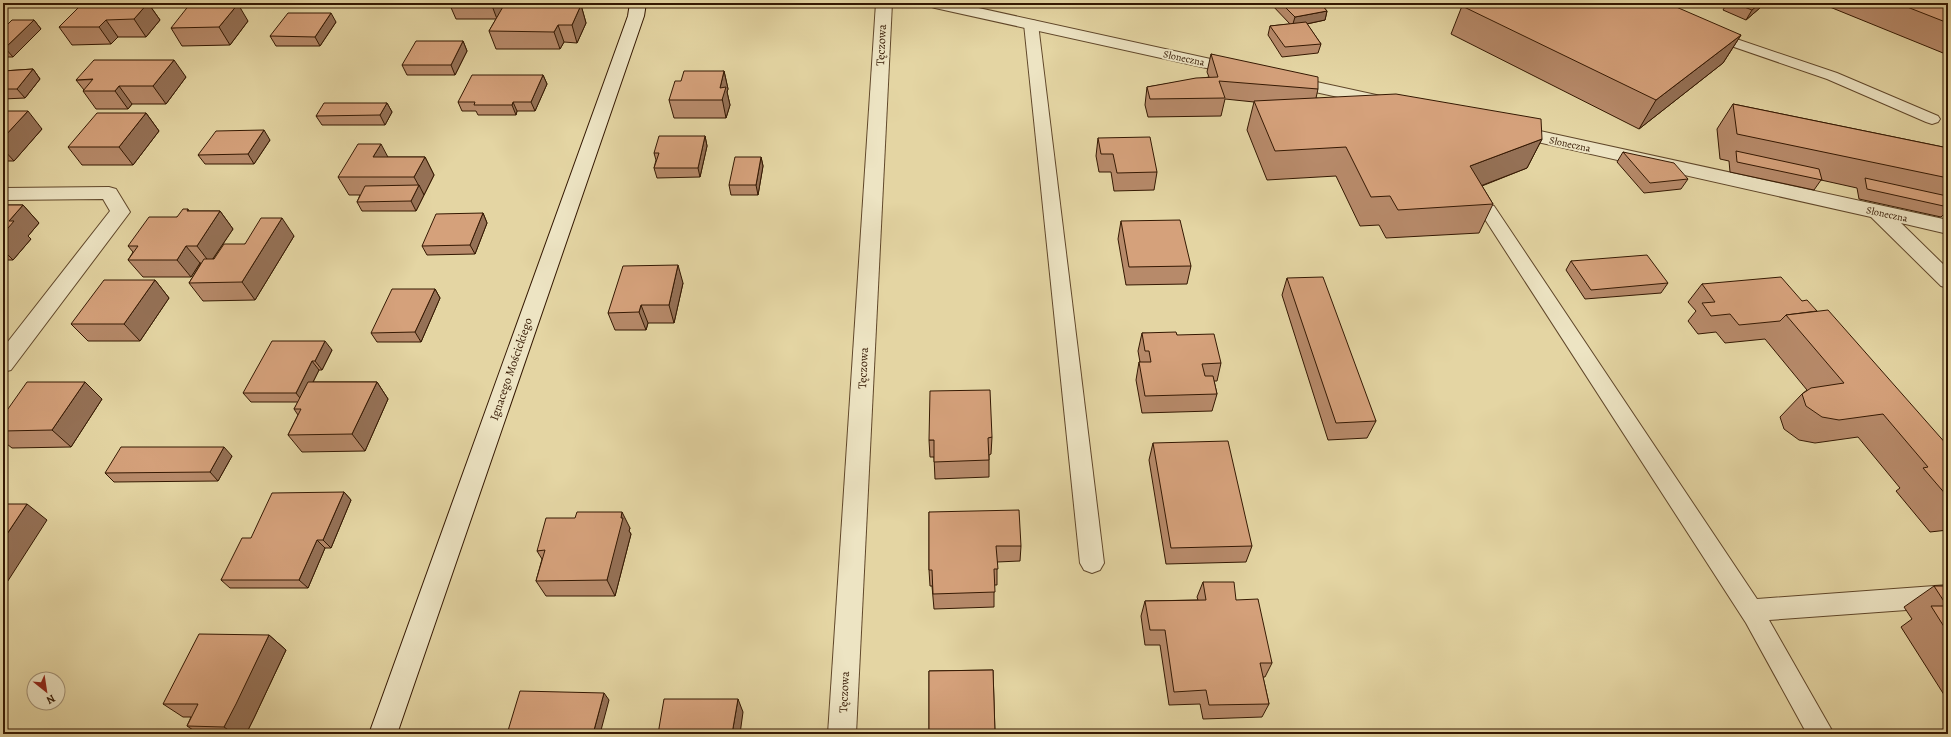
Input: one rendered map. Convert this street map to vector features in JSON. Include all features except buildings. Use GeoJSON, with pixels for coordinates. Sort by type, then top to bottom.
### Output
{"type":"FeatureCollection","features":[{"type":"Feature","properties":{"kind":"street","name":"Ignacego Mościckiego"},"geometry":{"type":"LineString","coordinates":[[383,734],[636,16],[638,3]]}},
{"type":"Feature","properties":{"kind":"street","name":"Tęczowa"},"geometry":{"type":"LineString","coordinates":[[842,734],[884,3]]}},
{"type":"Feature","properties":{"kind":"street","name":"Słoneczna"},"geometry":{"type":"LineString","coordinates":[[935,3],[1396,105]]}},
{"type":"Feature","properties":{"kind":"street","name":"Słoneczna"},"geometry":{"type":"LineString","coordinates":[[1497,128],[1948,227]]}},
{"type":"Feature","properties":{"kind":"street"},"geometry":{"type":"LineString","coordinates":[[3,194],[109,193],[120,212],[3,364]]}},
{"type":"Feature","properties":{"kind":"street"},"geometry":{"type":"LineString","coordinates":[[1878,212],[1948,281]]}},
{"type":"Feature","properties":{"kind":"lane"},"geometry":{"type":"LineString","coordinates":[[1031,24],[1092,562]]}},
{"type":"Feature","properties":{"kind":"lane"},"geometry":{"type":"LineString","coordinates":[[1699,30],[1832,76],[1932,119]]}},
{"type":"Feature","properties":{"kind":"lane"},"geometry":{"type":"LineString","coordinates":[[1488,210],[1751,610],[1821,734]]}},
{"type":"Feature","properties":{"kind":"lane"},"geometry":{"type":"LineString","coordinates":[[1751,610],[1948,596]]}}]}
